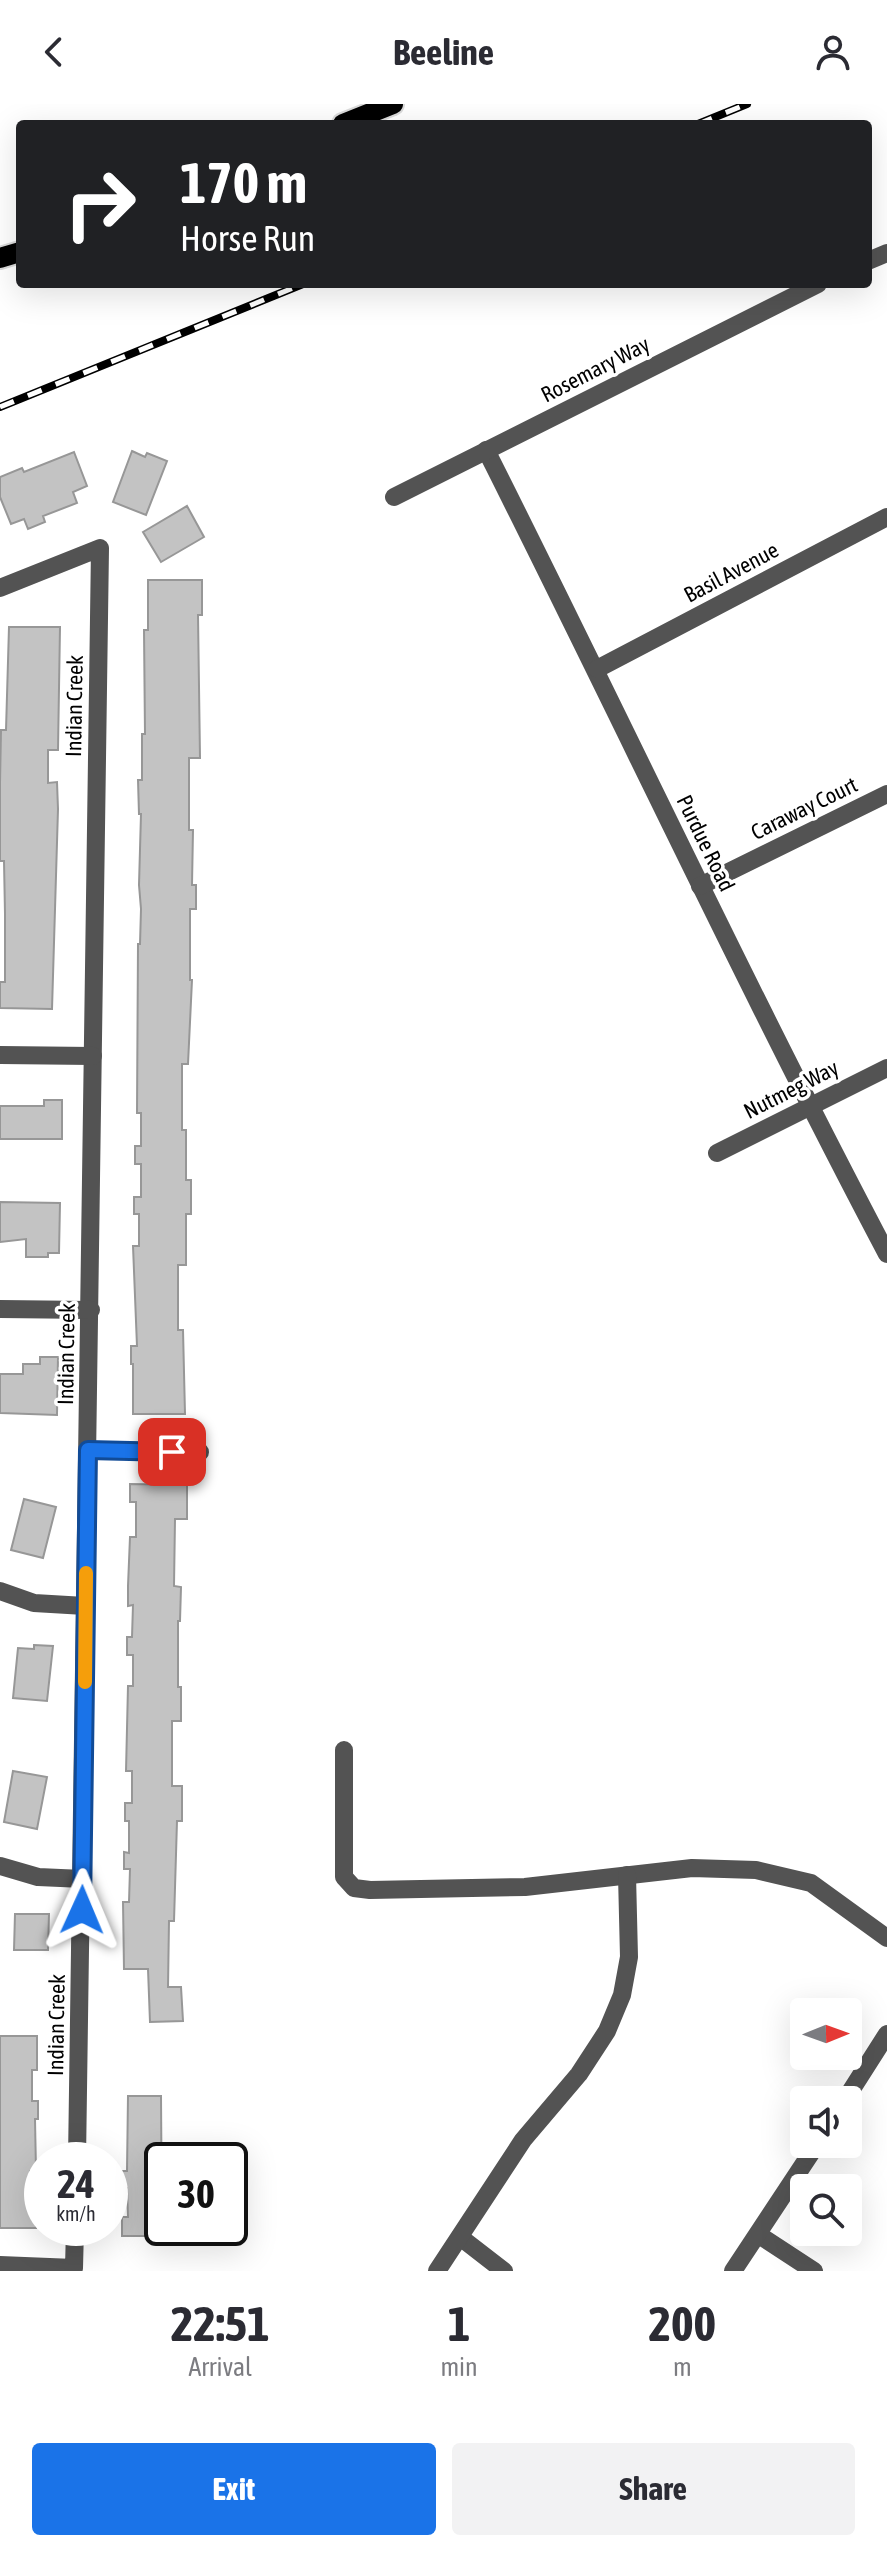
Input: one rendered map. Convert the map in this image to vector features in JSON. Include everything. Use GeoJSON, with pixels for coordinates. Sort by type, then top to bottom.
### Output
{"type":"FeatureCollection","features":[{"type":"Feature","properties":{"kind":"main road"},"geometry":{"type":"LineString","coordinates":[[353,120],[393,104]]}},
{"type":"Feature","properties":{"kind":"street","name":"Rosemary Way"},"geometry":{"type":"LineString","coordinates":[[394,497],[810,288]]}},
{"type":"Feature","properties":{"kind":"street","name":"Purdue Road"},"geometry":{"type":"LineString","coordinates":[[486,450],[597,669],[809,1107],[887,1254]]}},
{"type":"Feature","properties":{"kind":"street","name":"Basil Avenue"},"geometry":{"type":"LineString","coordinates":[[597,669],[887,517]]}},
{"type":"Feature","properties":{"kind":"street","name":"Indian Creek"},"geometry":{"type":"LineString","coordinates":[[0,588],[100,548],[77,2142]]}},
{"type":"Feature","properties":{"kind":"street","name":"Caraway Court"},"geometry":{"type":"LineString","coordinates":[[700,886],[887,794]]}},
{"type":"Feature","properties":{"kind":"street"},"geometry":{"type":"LineString","coordinates":[[0,1055],[93,1056]]}},
{"type":"Feature","properties":{"kind":"street","name":"Nutmeg Way"},"geometry":{"type":"LineString","coordinates":[[717,1153],[887,1068]]}},
{"type":"Feature","properties":{"kind":"street"},"geometry":{"type":"LineString","coordinates":[[0,1309],[91,1310]]}},
{"type":"Feature","properties":{"kind":"street"},"geometry":{"type":"LineString","coordinates":[[88,1450],[200,1452]]}},
{"type":"Feature","properties":{"kind":"street"},"geometry":{"type":"LineString","coordinates":[[0,1591],[34,1603],[85,1606]]}},
{"type":"Feature","properties":{"kind":"street"},"geometry":{"type":"LineString","coordinates":[[344,1750],[344,1877],[354,1888],[525,1887],[692,1868],[756,1870],[811,1883],[887,1938]]}},
{"type":"Feature","properties":{"kind":"street"},"geometry":{"type":"LineString","coordinates":[[0,1866],[38,1877],[83,1879]]}},
{"type":"Feature","properties":{"kind":"street"},"geometry":{"type":"LineString","coordinates":[[437,2271],[523,2140],[579,2074],[607,2031],[622,1995],[629,1957],[627,1875]]}},
{"type":"Feature","properties":{"kind":"street"},"geometry":{"type":"LineString","coordinates":[[854,2086],[887,2034]]}},
{"type":"Feature","properties":{"kind":"street"},"geometry":{"type":"LineString","coordinates":[[733,2271],[808,2158]]}},
{"type":"Feature","properties":{"kind":"street"},"geometry":{"type":"LineString","coordinates":[[759,2235],[814,2271]]}},
{"type":"Feature","properties":{"kind":"street"},"geometry":{"type":"LineString","coordinates":[[460,2237],[504,2271]]}},
{"type":"Feature","properties":{"kind":"street"},"geometry":{"type":"LineString","coordinates":[[0,2265],[74,2268],[75,2246]]}},
{"type":"Feature","properties":{"kind":"building"},"geometry":{"type":"Polygon","coordinates":[[[132,451],[167,461],[146,515],[113,502],[132,451]]]}},
{"type":"Feature","properties":{"kind":"building"},"geometry":{"type":"Polygon","coordinates":[[[74,452],[87,486],[73,492],[77,503],[43,516],[45,522],[28,529],[24,519],[11,524],[0,497],[0,477],[22,468],[24,472],[74,452]]]}},
{"type":"Feature","properties":{"kind":"building"},"geometry":{"type":"Polygon","coordinates":[[[187,506],[204,537],[161,562],[143,532],[187,506]]]}},
{"type":"Feature","properties":{"kind":"building"},"geometry":{"type":"Polygon","coordinates":[[[148,580],[202,580],[202,615],[198,615],[200,758],[189,758],[189,830],[193,830],[192,885],[196,885],[196,909],[190,909],[192,980],[188,1064],[182,1064],[182,1130],[186,1130],[186,1180],[191,1180],[191,1214],[186,1214],[186,1265],[178,1265],[178,1330],[183,1330],[185,1414],[133,1414],[131,1346],[137,1346],[133,1246],[139,1246],[139,1214],[134,1214],[134,1197],[141,1197],[141,1164],[135,1164],[135,1146],[141,1146],[141,1113],[137,1113],[141,909],[138,780],[142,780],[142,734],[145,734],[144,630],[148,630],[148,580]]]}},
{"type":"Feature","properties":{"kind":"building"},"geometry":{"type":"Polygon","coordinates":[[[9,627],[60,627],[58,750],[48,750],[48,783],[57,782],[58,809],[52,1009],[0,1008],[0,982],[5,982],[4,861],[0,861],[1,730],[6,730],[9,627]]]}},
{"type":"Feature","properties":{"kind":"building"},"geometry":{"type":"Polygon","coordinates":[[[44,1100],[62,1100],[62,1139],[0,1139],[0,1106],[44,1106],[44,1100]]]}},
{"type":"Feature","properties":{"kind":"building"},"geometry":{"type":"Polygon","coordinates":[[[0,1202],[60,1203],[59,1253],[48,1253],[48,1257],[26,1257],[26,1239],[0,1242],[0,1202]]]}},
{"type":"Feature","properties":{"kind":"building"},"geometry":{"type":"Polygon","coordinates":[[[40,1357],[58,1357],[57,1415],[0,1413],[0,1374],[23,1374],[23,1364],[40,1364],[40,1357]]]}},
{"type":"Feature","properties":{"kind":"building"},"geometry":{"type":"Polygon","coordinates":[[[130,1484],[187,1485],[187,1519],[175,1519],[174,1586],[181,1587],[178,1687],[181,1687],[181,1721],[172,1721],[172,1786],[182,1786],[182,1821],[177,1821],[174,1921],[169,1921],[168,1987],[181,1987],[183,2021],[150,2022],[148,1969],[124,1969],[123,1902],[129,1902],[130,1869],[124,1869],[124,1852],[129,1853],[129,1821],[125,1821],[125,1803],[132,1803],[132,1771],[126,1771],[128,1686],[133,1686],[133,1655],[127,1655],[127,1637],[132,1637],[133,1605],[128,1606],[128,1586],[130,1537],[136,1537],[136,1502],[130,1502],[130,1484]]]}},
{"type":"Feature","properties":{"kind":"building"},"geometry":{"type":"Polygon","coordinates":[[[24,1499],[56,1507],[43,1558],[11,1550],[24,1499]]]}},
{"type":"Feature","properties":{"kind":"building"},"geometry":{"type":"Polygon","coordinates":[[[34,1645],[53,1646],[47,1701],[13,1698],[18,1648],[34,1649],[34,1645]]]}},
{"type":"Feature","properties":{"kind":"building"},"geometry":{"type":"Polygon","coordinates":[[[13,1771],[47,1777],[37,1829],[4,1822],[13,1771]]]}},
{"type":"Feature","properties":{"kind":"building"},"geometry":{"type":"Polygon","coordinates":[[[15,1914],[49,1914],[48,1950],[14,1950],[15,1914]]]}},
{"type":"Feature","properties":{"kind":"building"},"geometry":{"type":"Polygon","coordinates":[[[0,2036],[37,2036],[37,2070],[32,2070],[32,2101],[38,2101],[38,2119],[35,2119],[35,2142],[24,2142],[24,2228],[0,2228],[0,2036]]]}},
{"type":"Feature","properties":{"kind":"building"},"geometry":{"type":"Polygon","coordinates":[[[128,2096],[161,2096],[161,2142],[144,2142],[144,2236],[128,2236],[128,2096]]]}},
{"type":"Feature","properties":{"kind":"railway"},"geometry":{"type":"LineString","coordinates":[[708,120],[747,104]]}},
{"type":"Feature","properties":{"kind":"railway"},"geometry":{"type":"LineString","coordinates":[[0,407],[293,288]]}},
{"type":"Feature","properties":{"kind":"slow traffic"},"geometry":{"type":"LineString","coordinates":[[85,1682],[86,1573]]}},
{"type":"Feature","properties":{"kind":"route"},"geometry":{"type":"LineString","coordinates":[[82,1910],[88,1450],[172,1452]]}}]}
